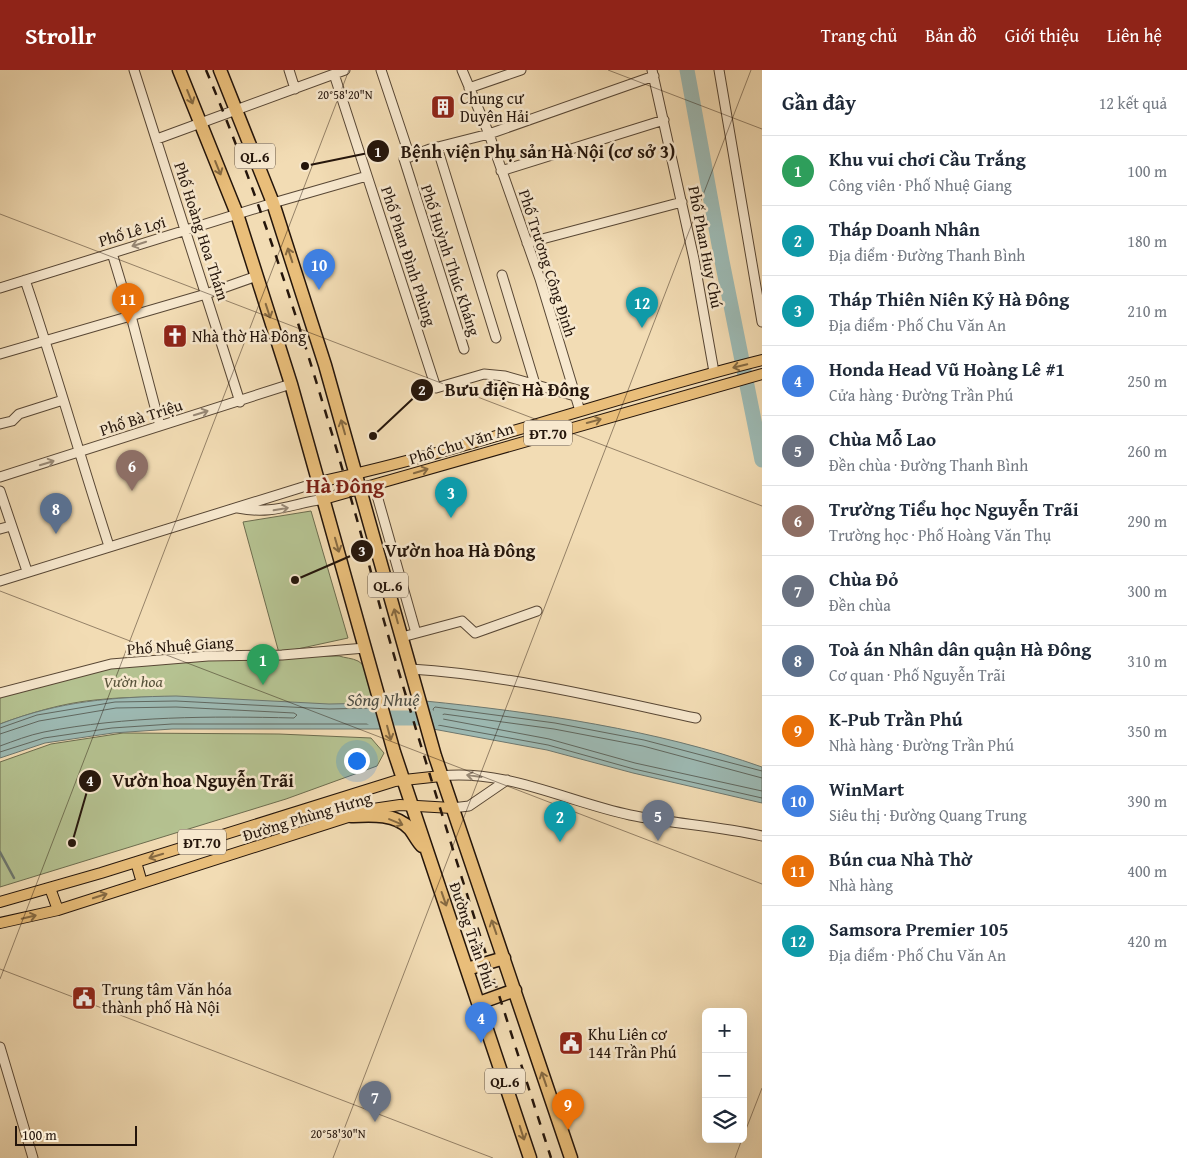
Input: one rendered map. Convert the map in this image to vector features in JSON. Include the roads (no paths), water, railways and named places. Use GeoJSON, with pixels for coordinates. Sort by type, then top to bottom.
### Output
{"type":"FeatureCollection","features":[{"type":"Feature","properties":{"kind":"highway","name":"QL.6"},"geometry":{"type":"LineString","coordinates":[[179,70],[237,214],[291,384],[319,500],[365,648]]}},
{"type":"Feature","properties":{"kind":"highway","name":"QL.6"},"geometry":{"type":"LineString","coordinates":[[220,70],[273,203],[325,365],[412,674]]}},
{"type":"Feature","properties":{"kind":"highway","name":"Đường Trần Phú"},"geometry":{"type":"LineString","coordinates":[[365,648],[394,752],[530,1158]]}},
{"type":"Feature","properties":{"kind":"highway","name":"Đường Trần Phú"},"geometry":{"type":"LineString","coordinates":[[412,674],[441,776],[571,1158]]}},
{"type":"Feature","properties":{"kind":"highway"},"geometry":{"type":"LineString","coordinates":[[351,816],[375,815],[402,823],[409,828],[428,853]]}},
{"type":"Feature","properties":{"kind":"highway"},"geometry":{"type":"LineString","coordinates":[[467,969],[504,958]]}},
{"type":"Feature","properties":{"kind":"highway"},"geometry":{"type":"LineString","coordinates":[[479,1004],[515,990]]}},
{"type":"Feature","properties":{"kind":"main road","name":"ĐT.70"},"geometry":{"type":"LineString","coordinates":[[717,372],[762,360]]}},
{"type":"Feature","properties":{"kind":"main road"},"geometry":{"type":"LineString","coordinates":[[717,372],[710,381],[719,385]]}},
{"type":"Feature","properties":{"kind":"main road","name":"Phố Chu Văn An"},"geometry":{"type":"LineString","coordinates":[[315,483],[356,474],[717,372]]}},
{"type":"Feature","properties":{"kind":"main road","name":"ĐT.70"},"geometry":{"type":"LineString","coordinates":[[719,385],[762,374]]}},
{"type":"Feature","properties":{"kind":"main road","name":"Phố Chu Văn An"},"geometry":{"type":"LineString","coordinates":[[319,500],[719,385]]}},
{"type":"Feature","properties":{"kind":"main road"},"geometry":{"type":"LineString","coordinates":[[664,386],[671,391],[668,400]]}},
{"type":"Feature","properties":{"kind":"main road"},"geometry":{"type":"LineString","coordinates":[[521,427],[524,440]]}},
{"type":"Feature","properties":{"kind":"main road"},"geometry":{"type":"LineString","coordinates":[[370,470],[374,485]]}},
{"type":"Feature","properties":{"kind":"main road","name":"Đường Phùng Hưng"},"geometry":{"type":"LineString","coordinates":[[0,902],[136,862],[333,799],[404,781],[441,776]]}},
{"type":"Feature","properties":{"kind":"main road","name":"Đường Phùng Hưng"},"geometry":{"type":"LineString","coordinates":[[0,923],[58,910],[373,809],[412,806],[452,808]]}},
{"type":"Feature","properties":{"kind":"main road"},"geometry":{"type":"LineString","coordinates":[[136,862],[142,883]]}},
{"type":"Feature","properties":{"kind":"main road"},"geometry":{"type":"LineString","coordinates":[[50,888],[58,910]]}},
{"type":"Feature","properties":{"kind":"street","name":"Phố Hoàng Hoa Thám"},"geometry":{"type":"LineString","coordinates":[[134,70],[240,402]]}},
{"type":"Feature","properties":{"kind":"street"},"geometry":{"type":"LineString","coordinates":[[289,70],[295,89]]}},
{"type":"Feature","properties":{"kind":"street"},"geometry":{"type":"LineString","coordinates":[[157,139],[345,70]]}},
{"type":"Feature","properties":{"kind":"street","name":"Phố Huỳnh Thúc Kháng"},"geometry":{"type":"LineString","coordinates":[[381,70],[410,157],[404,159],[464,349]]}},
{"type":"Feature","properties":{"kind":"street","name":"Phố Trương Công Định"},"geometry":{"type":"LineString","coordinates":[[462,70],[489,134],[527,243],[580,411]]}},
{"type":"Feature","properties":{"kind":"street"},"geometry":{"type":"LineString","coordinates":[[469,88],[521,70]]}},
{"type":"Feature","properties":{"kind":"street"},"geometry":{"type":"LineString","coordinates":[[719,70],[762,322]]}},
{"type":"Feature","properties":{"kind":"street"},"geometry":{"type":"LineString","coordinates":[[410,157],[437,147],[489,134],[653,73]]}},
{"type":"Feature","properties":{"kind":"street","name":"Phố Phan Huy Chú"},"geometry":{"type":"LineString","coordinates":[[653,73],[717,372]]}},
{"type":"Feature","properties":{"kind":"street","name":"Phố Phan Đình Phùng"},"geometry":{"type":"LineString","coordinates":[[334,74],[436,388],[484,374],[505,376],[535,384]]}},
{"type":"Feature","properties":{"kind":"street"},"geometry":{"type":"LineString","coordinates":[[501,171],[664,120]]}},
{"type":"Feature","properties":{"kind":"street"},"geometry":{"type":"LineString","coordinates":[[437,147],[496,338]]}},
{"type":"Feature","properties":{"kind":"street","name":"Phố Lê Lợi"},"geometry":{"type":"LineString","coordinates":[[0,288],[273,203],[367,176]]}},
{"type":"Feature","properties":{"kind":"street"},"geometry":{"type":"LineString","coordinates":[[527,243],[682,202]]}},
{"type":"Feature","properties":{"kind":"street"},"geometry":{"type":"LineString","coordinates":[[112,253],[132,316],[160,426]]}},
{"type":"Feature","properties":{"kind":"street"},"geometry":{"type":"LineString","coordinates":[[502,275],[535,384],[575,396]]}},
{"type":"Feature","properties":{"kind":"street"},"geometry":{"type":"LineString","coordinates":[[0,354],[206,294],[256,276]]}},
{"type":"Feature","properties":{"kind":"street"},"geometry":{"type":"LineString","coordinates":[[25,280],[46,340],[78,453],[109,546]]}},
{"type":"Feature","properties":{"kind":"street","name":"Phố Bà Triệu"},"geometry":{"type":"LineString","coordinates":[[0,477],[240,402],[291,384]]}},
{"type":"Feature","properties":{"kind":"street"},"geometry":{"type":"LineString","coordinates":[[0,424],[12,421],[19,414],[63,400]]}},
{"type":"Feature","properties":{"kind":"street"},"geometry":{"type":"LineString","coordinates":[[0,581],[27,571],[315,483]]}},
{"type":"Feature","properties":{"kind":"street"},"geometry":{"type":"LineString","coordinates":[[374,485],[416,633]]}},
{"type":"Feature","properties":{"kind":"street"},"geometry":{"type":"LineString","coordinates":[[0,491],[27,571]]}},
{"type":"Feature","properties":{"kind":"street"},"geometry":{"type":"LineString","coordinates":[[238,508],[257,512],[283,509],[319,500]]}},
{"type":"Feature","properties":{"kind":"street"},"geometry":{"type":"LineString","coordinates":[[0,529],[11,526]]}},
{"type":"Feature","properties":{"kind":"street"},"geometry":{"type":"LineString","coordinates":[[402,636],[462,621],[475,633],[537,611]]}},
{"type":"Feature","properties":{"kind":"street","name":"Phố Nhuệ Giang"},"geometry":{"type":"LineString","coordinates":[[0,693],[111,664],[208,656],[282,655],[365,648]]}},
{"type":"Feature","properties":{"kind":"street"},"geometry":{"type":"LineString","coordinates":[[412,674],[461,673],[578,692],[696,718]]}},
{"type":"Feature","properties":{"kind":"street"},"geometry":{"type":"LineString","coordinates":[[441,776],[459,774],[507,780],[625,814],[762,836]]}},
{"type":"Feature","properties":{"kind":"street"},"geometry":{"type":"LineString","coordinates":[[452,808],[469,806],[507,780]]}},
{"type":"Feature","properties":{"kind":"street"},"geometry":{"type":"LineString","coordinates":[[0,1046],[33,1158]]}},
{"type":"Feature","properties":{"kind":"water"},"geometry":{"type":"Polygon","coordinates":[[[176,696],[329,704],[379,703],[386,729],[172,729],[113,733],[45,743],[0,758],[0,724],[22,716],[65,705],[108,699],[176,696]]]}},
{"type":"Feature","properties":{"kind":"water"},"geometry":{"type":"Polygon","coordinates":[[[425,701],[596,724],[722,754],[762,767],[762,803],[633,773],[547,750],[433,729],[425,701]]]}},
{"type":"Feature","properties":{"kind":"waterway"},"geometry":{"type":"LineString","coordinates":[[687,70],[722,261],[762,460]]}},
{"type":"Feature","properties":{"kind":"waterway","name":"Sông Nhuệ"},"geometry":{"type":"LineString","coordinates":[[372,718],[436,718]]}},
{"type":"Feature","properties":{"kind":"waterway"},"geometry":{"type":"LineString","coordinates":[[0,852],[14,878]]}},
{"type":"Feature","properties":{"kind":"railway"},"geometry":{"type":"LineString","coordinates":[[206,70],[249,179],[323,403],[424,756],[551,1158]]}},
{"type":"Feature","properties":{"kind":"place","name":"Chung cư Duyên Hải"},"geometry":{"type":"Point","coordinates":[443,107]}},
{"type":"Feature","properties":{"kind":"place","name":"Bệnh viện Phụ sản Hà Nội (cơ sở 3)"},"geometry":{"type":"Point","coordinates":[305,166]}},
{"type":"Feature","properties":{"kind":"place","name":"WinMart"},"geometry":{"type":"Point","coordinates":[319,290]}},
{"type":"Feature","properties":{"kind":"place","name":"Bún cua Nhà Thờ"},"geometry":{"type":"Point","coordinates":[128,324]}},
{"type":"Feature","properties":{"kind":"place","name":"Samsora Premier 105"},"geometry":{"type":"Point","coordinates":[642,328]}},
{"type":"Feature","properties":{"kind":"place","name":"Nhà thờ Hà Đông"},"geometry":{"type":"Point","coordinates":[175,336]}},
{"type":"Feature","properties":{"kind":"place","name":"Bưu điện Hà Đông"},"geometry":{"type":"Point","coordinates":[373,436]}},
{"type":"Feature","properties":{"kind":"place","name":"Trường Tiểu học Nguyễn Trãi"},"geometry":{"type":"Point","coordinates":[132,491]}},
{"type":"Feature","properties":{"kind":"place","name":"Tháp Thiên Niên Kỷ Hà Đông"},"geometry":{"type":"Point","coordinates":[451,518]}},
{"type":"Feature","properties":{"kind":"place","name":"Toà án Nhân dân quận Hà Đông"},"geometry":{"type":"Point","coordinates":[56,534]}},
{"type":"Feature","properties":{"kind":"place","name":"Vườn hoa Hà Đông"},"geometry":{"type":"Point","coordinates":[295,580]}},
{"type":"Feature","properties":{"kind":"place","name":"Khu vui chơi Cầu Trắng"},"geometry":{"type":"Point","coordinates":[263,685]}},
{"type":"Feature","properties":{"kind":"place","name":"Chùa Mỗ Lao"},"geometry":{"type":"Point","coordinates":[658,841]}},
{"type":"Feature","properties":{"kind":"place","name":"Tháp Doanh Nhân"},"geometry":{"type":"Point","coordinates":[560,842]}},
{"type":"Feature","properties":{"kind":"place","name":"Vườn hoa Nguyễn Trãi"},"geometry":{"type":"Point","coordinates":[72,843]}},
{"type":"Feature","properties":{"kind":"place","name":"Trung tâm Văn hóa thành phố Hà Nội"},"geometry":{"type":"Point","coordinates":[84,998]}},
{"type":"Feature","properties":{"kind":"place","name":"Honda Head Vũ Hoàng Lê #1"},"geometry":{"type":"Point","coordinates":[481,1043]}},
{"type":"Feature","properties":{"kind":"place","name":"Khu Liên cơ 144 Trần Phú"},"geometry":{"type":"Point","coordinates":[571,1043]}},
{"type":"Feature","properties":{"kind":"place","name":"Chùa Đỏ"},"geometry":{"type":"Point","coordinates":[375,1122]}},
{"type":"Feature","properties":{"kind":"place","name":"K-Pub Trần Phú"},"geometry":{"type":"Point","coordinates":[568,1130]}},
{"type":"Feature","properties":{"kind":"district","name":"Hà Đông"},"geometry":{"type":"Point","coordinates":[345,485]}},
{"type":"Feature","properties":{"kind":"park label","name":"Vườn hoa"},"geometry":{"type":"Point","coordinates":[133,681]}}]}
